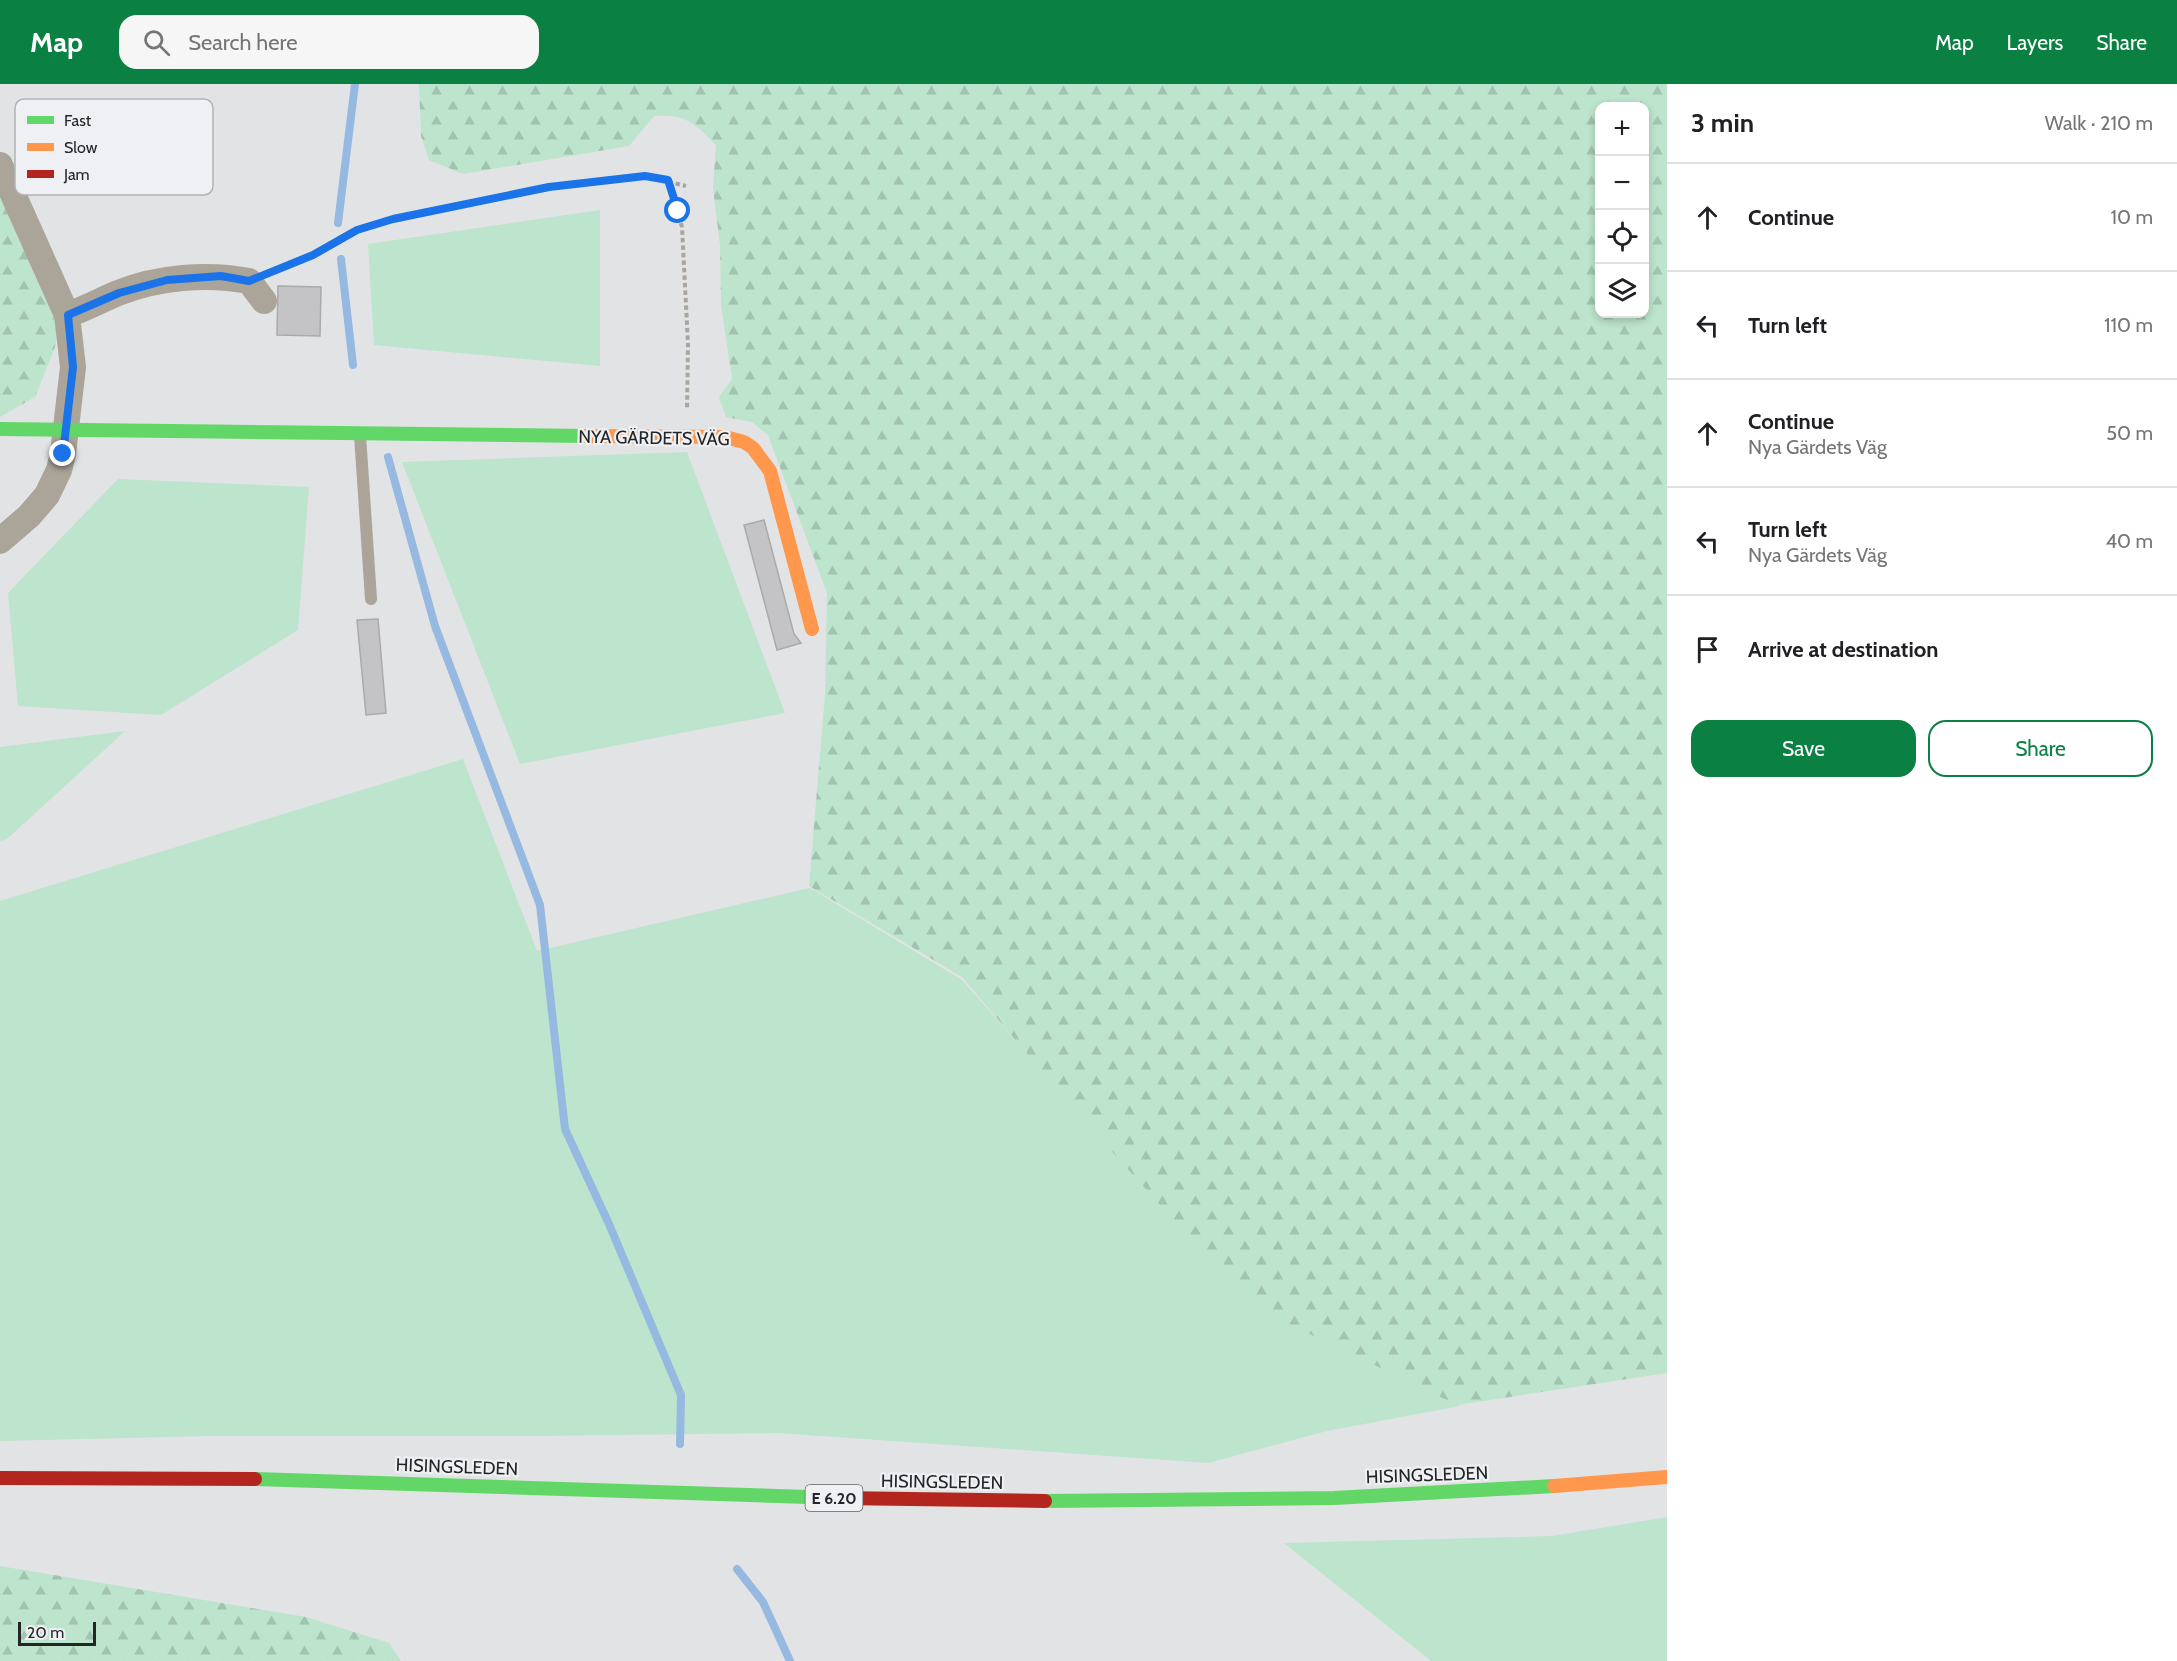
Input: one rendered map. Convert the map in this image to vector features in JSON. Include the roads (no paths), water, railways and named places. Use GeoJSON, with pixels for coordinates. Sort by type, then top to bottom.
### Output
{"type":"FeatureCollection","features":[{"type":"Feature","properties":{"kind":"main road","name":"NYA GÄRDETS VÄG"},"geometry":{"type":"LineString","coordinates":[[0,429],[731,436],[748,444],[762,458],[770,471],[812,629]]}},
{"type":"Feature","properties":{"kind":"main road","name":"HISINGSLEDEN"},"geometry":{"type":"LineString","coordinates":[[0,1478],[179,1476],[775,1497],[1132,1501],[1472,1492],[1667,1477]]}},
{"type":"Feature","properties":{"kind":"street"},"geometry":{"type":"LineString","coordinates":[[0,165],[68,315],[73,367],[61,462],[47,495],[29,516],[0,541]]}},
{"type":"Feature","properties":{"kind":"street"},"geometry":{"type":"LineString","coordinates":[[68,315],[119,293],[167,280],[221,276],[257,291]]}},
{"type":"Feature","properties":{"kind":"lane"},"geometry":{"type":"LineString","coordinates":[[360,434],[371,599]]}},
{"type":"Feature","properties":{"kind":"waterway"},"geometry":{"type":"LineString","coordinates":[[338,223],[355,84]]}},
{"type":"Feature","properties":{"kind":"waterway"},"geometry":{"type":"LineString","coordinates":[[341,259],[353,365]]}},
{"type":"Feature","properties":{"kind":"waterway"},"geometry":{"type":"LineString","coordinates":[[388,457],[435,626],[540,905],[565,1129],[609,1224],[681,1395],[680,1444]]}},
{"type":"Feature","properties":{"kind":"waterway"},"geometry":{"type":"LineString","coordinates":[[737,1569],[763,1602],[790,1661]]}}]}
